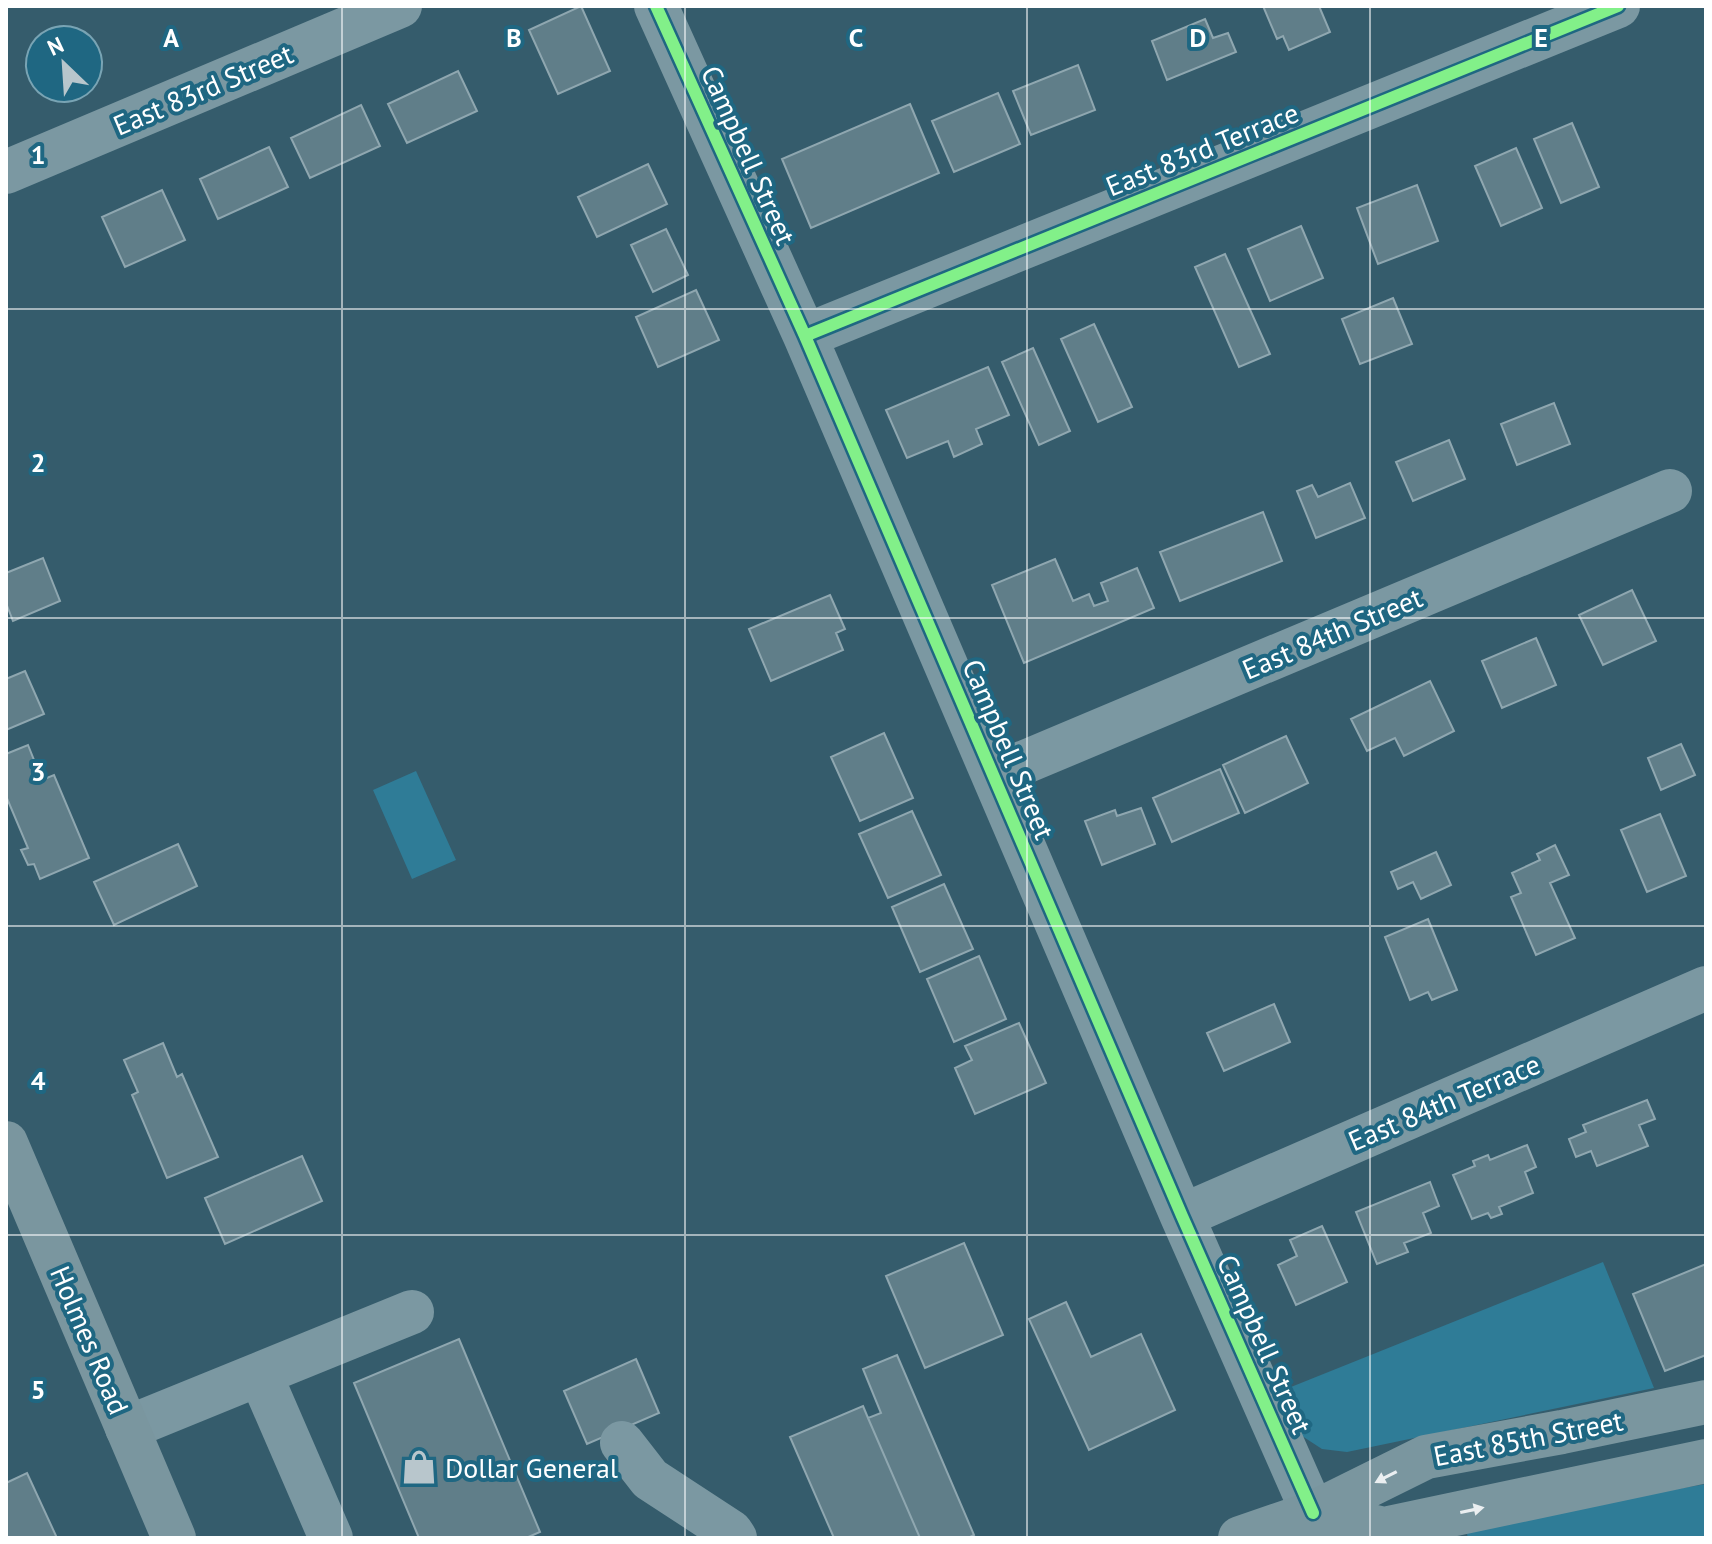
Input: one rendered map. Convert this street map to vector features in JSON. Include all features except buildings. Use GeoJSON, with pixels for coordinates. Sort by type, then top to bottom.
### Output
{"type":"FeatureCollection","features":[{"type":"Feature","properties":{"kind":"main road","name":"Holmes Road"},"geometry":{"type":"LineString","coordinates":[[6,1143],[174,1538]]}},
{"type":"Feature","properties":{"kind":"main road","name":"East 85th Street"},"geometry":{"type":"LineString","coordinates":[[1317,1526],[1426,1457],[1706,1402]]}},
{"type":"Feature","properties":{"kind":"main road","name":"East 85th Street"},"geometry":{"type":"LineString","coordinates":[[1240,1538],[1317,1526],[1384,1529],[1706,1461]]}},
{"type":"Feature","properties":{"kind":"street","name":"East 83rd Street"},"geometry":{"type":"LineString","coordinates":[[6,172],[400,6]]}},
{"type":"Feature","properties":{"kind":"street","name":"Campbell Street"},"geometry":{"type":"LineString","coordinates":[[656,6],[805,336],[1317,1526]]}},
{"type":"Feature","properties":{"kind":"street","name":"East 83rd Terrace"},"geometry":{"type":"LineString","coordinates":[[805,336],[1615,7]]}},
{"type":"Feature","properties":{"kind":"street","name":"East 84th Street"},"geometry":{"type":"LineString","coordinates":[[994,775],[1670,491]]}},
{"type":"Feature","properties":{"kind":"street","name":"East 84th Terrace"},"geometry":{"type":"LineString","coordinates":[[1182,1216],[1706,988]]}},
{"type":"Feature","properties":{"kind":"street"},"geometry":{"type":"LineString","coordinates":[[127,1428],[412,1312]]}},
{"type":"Feature","properties":{"kind":"street"},"geometry":{"type":"LineString","coordinates":[[260,1374],[331,1538]]}},
{"type":"Feature","properties":{"kind":"street"},"geometry":{"type":"LineString","coordinates":[[622,1443],[650,1479],[731,1532],[735,1538]]}},
{"type":"Feature","properties":{"kind":"shaded area"},"geometry":{"type":"Polygon","coordinates":[[[416,771],[456,860],[412,879],[373,790],[416,771]]]}},
{"type":"Feature","properties":{"kind":"shaded area"},"geometry":{"type":"Polygon","coordinates":[[[1603,1262],[1654,1388],[1347,1452],[1322,1449],[1302,1436],[1281,1391],[1603,1262]]]}},
{"type":"Feature","properties":{"kind":"shaded area"},"geometry":{"type":"Polygon","coordinates":[[[1706,1484],[1706,1538],[1468,1538],[1465,1526],[1706,1484]]]}},
{"type":"Feature","properties":{"kind":"cycle path"},"geometry":{"type":"LineString","coordinates":[[656,6],[805,336],[1182,1216],[1313,1513]]}},
{"type":"Feature","properties":{"kind":"cycle path"},"geometry":{"type":"LineString","coordinates":[[805,336],[1618,6]]}},
{"type":"Feature","properties":{"kind":"place","name":"Dollar General"},"geometry":{"type":"Point","coordinates":[419,1467]}}]}
